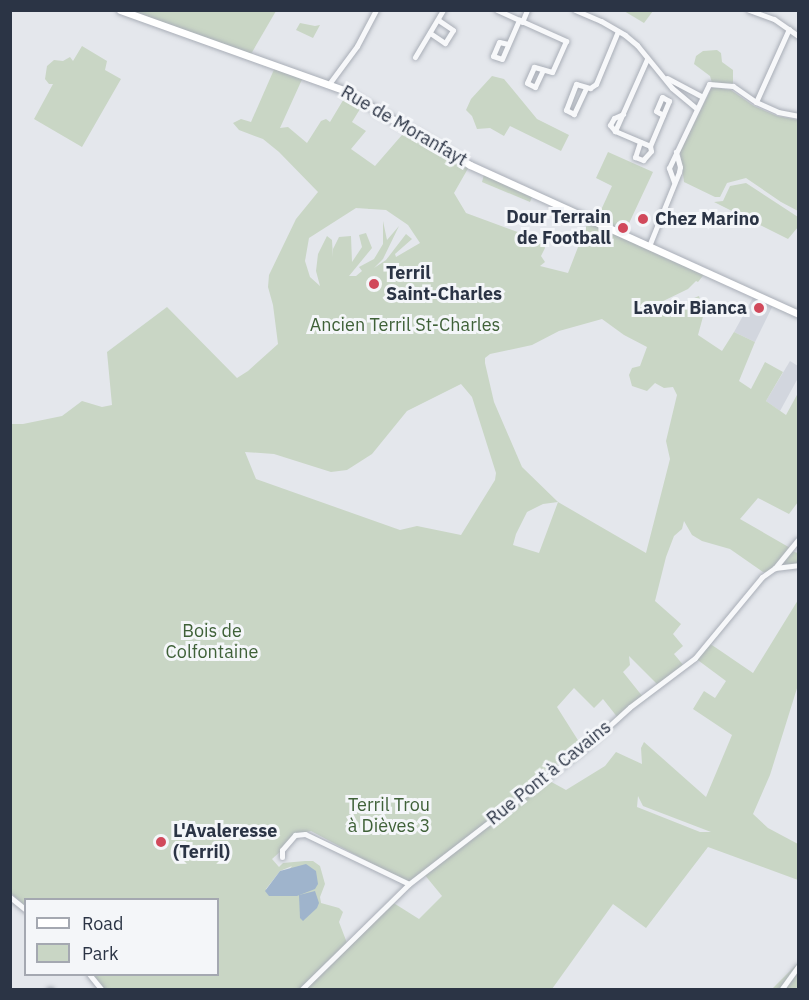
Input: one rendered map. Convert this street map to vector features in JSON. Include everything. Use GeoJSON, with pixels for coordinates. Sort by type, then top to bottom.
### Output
{"type":"FeatureCollection","features":[{"type":"Feature","properties":{"kind":"main road","name":"Rue de Moranfayt"},"geometry":{"type":"LineString","coordinates":[[120,10],[329,84],[365,101],[443,151],[470,165],[798,314]]}},
{"type":"Feature","properties":{"kind":"street"},"geometry":{"type":"LineString","coordinates":[[329,84],[357,46],[376,10]]}},
{"type":"Feature","properties":{"kind":"street"},"geometry":{"type":"LineString","coordinates":[[415,57],[443,10]]}},
{"type":"Feature","properties":{"kind":"street"},"geometry":{"type":"LineString","coordinates":[[497,10],[566,41],[552,72],[543,70]]}},
{"type":"Feature","properties":{"kind":"street"},"geometry":{"type":"LineString","coordinates":[[508,44],[527,10]]}},
{"type":"Feature","properties":{"kind":"street"},"geometry":{"type":"LineString","coordinates":[[576,10],[619,32],[637,45],[663,76],[696,108]]}},
{"type":"Feature","properties":{"kind":"street"},"geometry":{"type":"LineString","coordinates":[[748,10],[774,19],[798,36]]}},
{"type":"Feature","properties":{"kind":"street"},"geometry":{"type":"LineString","coordinates":[[430,33],[445,43],[453,30],[438,20]]}},
{"type":"Feature","properties":{"kind":"street"},"geometry":{"type":"LineString","coordinates":[[756,102],[789,29]]}},
{"type":"Feature","properties":{"kind":"street"},"geometry":{"type":"LineString","coordinates":[[586,88],[576,84],[566,110],[574,114],[586,88],[596,84],[619,32]]}},
{"type":"Feature","properties":{"kind":"street"},"geometry":{"type":"LineString","coordinates":[[649,60],[643,68],[615,131],[650,148]]}},
{"type":"Feature","properties":{"kind":"street"},"geometry":{"type":"LineString","coordinates":[[674,182],[669,168],[706,86],[717,82],[738,88],[756,102],[778,112],[798,116]]}},
{"type":"Feature","properties":{"kind":"street"},"geometry":{"type":"LineString","coordinates":[[679,90],[702,97]]}},
{"type":"Feature","properties":{"kind":"street"},"geometry":{"type":"LineString","coordinates":[[640,142],[635,157],[645,160],[663,115]]}},
{"type":"Feature","properties":{"kind":"street"},"geometry":{"type":"LineString","coordinates":[[649,246],[680,167],[676,152]]}},
{"type":"Feature","properties":{"kind":"street","name":"Rue Pont à Cavains"},"geometry":{"type":"LineString","coordinates":[[301,990],[409,884],[586,747],[630,707],[695,658],[762,577],[775,568],[798,540]]}},
{"type":"Feature","properties":{"kind":"street"},"geometry":{"type":"LineString","coordinates":[[792,549],[798,553]]}},
{"type":"Feature","properties":{"kind":"street"},"geometry":{"type":"LineString","coordinates":[[775,568],[798,565]]}},
{"type":"Feature","properties":{"kind":"street"},"geometry":{"type":"LineString","coordinates":[[282,856],[282,850],[296,836],[305,834],[409,884]]}},
{"type":"Feature","properties":{"kind":"street"},"geometry":{"type":"LineString","coordinates":[[10,897],[24,908]]}},
{"type":"Feature","properties":{"kind":"street"},"geometry":{"type":"LineString","coordinates":[[781,990],[798,967]]}},
{"type":"Feature","properties":{"kind":"street"},"geometry":{"type":"LineString","coordinates":[[90,976],[102,990]]}},
{"type":"Feature","properties":{"kind":"shaded area"},"geometry":{"type":"Polygon","coordinates":[[[755,294],[774,303],[755,342],[734,332],[755,294]]]}},
{"type":"Feature","properties":{"kind":"shaded area"},"geometry":{"type":"Polygon","coordinates":[[[790,361],[798,366],[798,378],[780,411],[766,401],[790,361]]]}},
{"type":"Feature","properties":{"kind":"green space"},"geometry":{"type":"Polygon","coordinates":[[[120,11],[276,11],[251,54],[120,11]]]}},
{"type":"Feature","properties":{"kind":"green space"},"geometry":{"type":"Polygon","coordinates":[[[624,11],[653,11],[644,23],[624,11]]]}},
{"type":"Feature","properties":{"kind":"green space"},"geometry":{"type":"Polygon","coordinates":[[[300,23],[320,25],[313,38],[296,30],[300,23]]]}},
{"type":"Feature","properties":{"kind":"green space"},"geometry":{"type":"Polygon","coordinates":[[[82,46],[107,61],[105,70],[121,79],[82,147],[34,119],[53,84],[49,84],[45,79],[47,66],[54,60],[63,61],[70,57],[73,61],[82,46]]]}},
{"type":"Feature","properties":{"kind":"green space"},"geometry":{"type":"Polygon","coordinates":[[[717,50],[721,53],[722,62],[733,70],[733,86],[712,83],[710,76],[694,64],[696,56],[703,51],[717,50]]]}},
{"type":"Feature","properties":{"kind":"green space"},"geometry":{"type":"Polygon","coordinates":[[[276,65],[304,75],[280,128],[288,127],[307,143],[321,121],[326,119],[330,122],[348,92],[365,101],[352,122],[366,131],[351,149],[375,166],[408,128],[470,165],[454,193],[466,213],[542,241],[545,248],[541,256],[545,262],[540,266],[568,273],[587,224],[591,219],[596,221],[612,186],[596,178],[608,152],[653,172],[624,234],[706,272],[688,289],[653,306],[662,309],[672,307],[699,296],[704,313],[698,335],[722,351],[734,332],[755,342],[739,381],[751,389],[765,362],[783,372],[766,401],[786,415],[798,393],[798,502],[789,514],[758,498],[740,519],[792,549],[791,551],[798,553],[798,565],[785,564],[783,560],[768,573],[763,572],[730,549],[702,541],[692,535],[684,521],[682,529],[674,536],[666,557],[655,601],[681,624],[673,634],[683,646],[674,654],[684,666],[658,685],[629,656],[630,665],[623,672],[643,697],[618,718],[603,699],[594,708],[574,688],[557,707],[581,745],[581,749],[408,883],[311,831],[301,833],[272,859],[279,867],[283,863],[305,861],[313,861],[320,866],[325,884],[320,897],[321,903],[339,908],[343,912],[339,922],[347,943],[299,989],[105,989],[94,976],[219,976],[219,898],[24,898],[24,905],[11,893],[11,424],[23,424],[62,416],[82,401],[102,407],[112,405],[107,352],[167,307],[237,378],[278,344],[273,305],[268,287],[269,275],[296,219],[318,192],[263,139],[239,130],[233,123],[241,119],[251,122],[276,65]],[[356,208],[309,238],[305,261],[310,277],[320,286],[316,271],[318,254],[327,236],[332,240],[333,257],[333,249],[339,237],[351,236],[352,262],[362,247],[359,235],[366,233],[372,248],[349,276],[356,276],[362,271],[359,267],[374,259],[383,244],[383,221],[387,240],[399,226],[383,259],[374,268],[386,260],[406,234],[412,239],[395,254],[396,257],[420,243],[408,225],[386,210],[356,208]],[[602,319],[559,331],[532,345],[490,354],[485,358],[485,363],[494,402],[522,467],[558,502],[646,553],[670,459],[666,441],[677,395],[673,387],[664,388],[655,383],[647,391],[632,386],[629,375],[632,368],[640,366],[647,347],[624,335],[602,319]],[[461,384],[407,411],[372,454],[347,470],[331,472],[274,454],[245,452],[256,479],[400,530],[417,526],[461,535],[495,480],[496,473],[472,397],[461,384]],[[558,502],[543,504],[527,512],[516,534],[513,545],[539,553],[558,502]],[[292,866],[280,871],[266,889],[270,894],[292,866]]]}},
{"type":"Feature","properties":{"kind":"green space"},"geometry":{"type":"Polygon","coordinates":[[[492,76],[504,79],[537,119],[569,135],[561,151],[510,126],[504,136],[490,128],[477,129],[472,116],[466,110],[471,99],[492,76]]]}},
{"type":"Feature","properties":{"kind":"green space"},"geometry":{"type":"Polygon","coordinates":[[[712,87],[731,90],[754,106],[777,116],[798,120],[798,211],[746,178],[727,183],[720,197],[715,197],[684,182],[680,152],[712,87]]]}},
{"type":"Feature","properties":{"kind":"green space"},"geometry":{"type":"Polygon","coordinates":[[[485,171],[534,192],[530,202],[482,182],[485,171]]]}},
{"type":"Feature","properties":{"kind":"green space"},"geometry":{"type":"Polygon","coordinates":[[[746,183],[798,217],[798,227],[788,239],[714,202],[723,201],[730,186],[746,183]]]}},
{"type":"Feature","properties":{"kind":"green space"},"geometry":{"type":"Polygon","coordinates":[[[798,600],[798,685],[770,775],[753,814],[768,828],[798,844],[798,880],[708,847],[646,928],[613,904],[552,989],[303,990],[392,902],[419,919],[442,896],[424,874],[546,779],[566,790],[605,766],[616,752],[642,764],[641,748],[644,742],[706,797],[732,735],[693,709],[704,691],[715,698],[726,681],[695,658],[709,643],[753,673],[798,600]],[[638,796],[637,807],[700,832],[711,832],[643,806],[638,796]]]}},
{"type":"Feature","properties":{"kind":"green space"},"geometry":{"type":"Polygon","coordinates":[[[798,963],[798,989],[772,989],[798,963]]]}},
{"type":"Feature","properties":{"kind":"water"},"geometry":{"type":"Polygon","coordinates":[[[306,864],[316,871],[318,884],[315,889],[297,896],[269,896],[265,891],[280,871],[306,864]]]}},
{"type":"Feature","properties":{"kind":"water"},"geometry":{"type":"Polygon","coordinates":[[[315,891],[319,903],[317,908],[303,921],[300,918],[299,895],[315,891]]]}},
{"type":"Feature","properties":{"kind":"place","name":"Chez Marino"},"geometry":{"type":"Point","coordinates":[643,219]}},
{"type":"Feature","properties":{"kind":"place","name":"Dour Terrain de Football"},"geometry":{"type":"Point","coordinates":[623,228]}},
{"type":"Feature","properties":{"kind":"place","name":"Terril Saint-Charles"},"geometry":{"type":"Point","coordinates":[374,284]}},
{"type":"Feature","properties":{"kind":"place","name":"Lavoir Bianca"},"geometry":{"type":"Point","coordinates":[759,308]}},
{"type":"Feature","properties":{"kind":"place","name":"L'Avaleresse (Terril)"},"geometry":{"type":"Point","coordinates":[161,842]}},
{"type":"Feature","properties":{"kind":"park label","name":"Ancien Terril St-Charles"},"geometry":{"type":"Point","coordinates":[405,325]}},
{"type":"Feature","properties":{"kind":"park label","name":"Bois de Colfontaine"},"geometry":{"type":"Point","coordinates":[212,642]}},
{"type":"Feature","properties":{"kind":"park label","name":"Terril Trou à Dièves 3"},"geometry":{"type":"Point","coordinates":[389,816]}}]}
